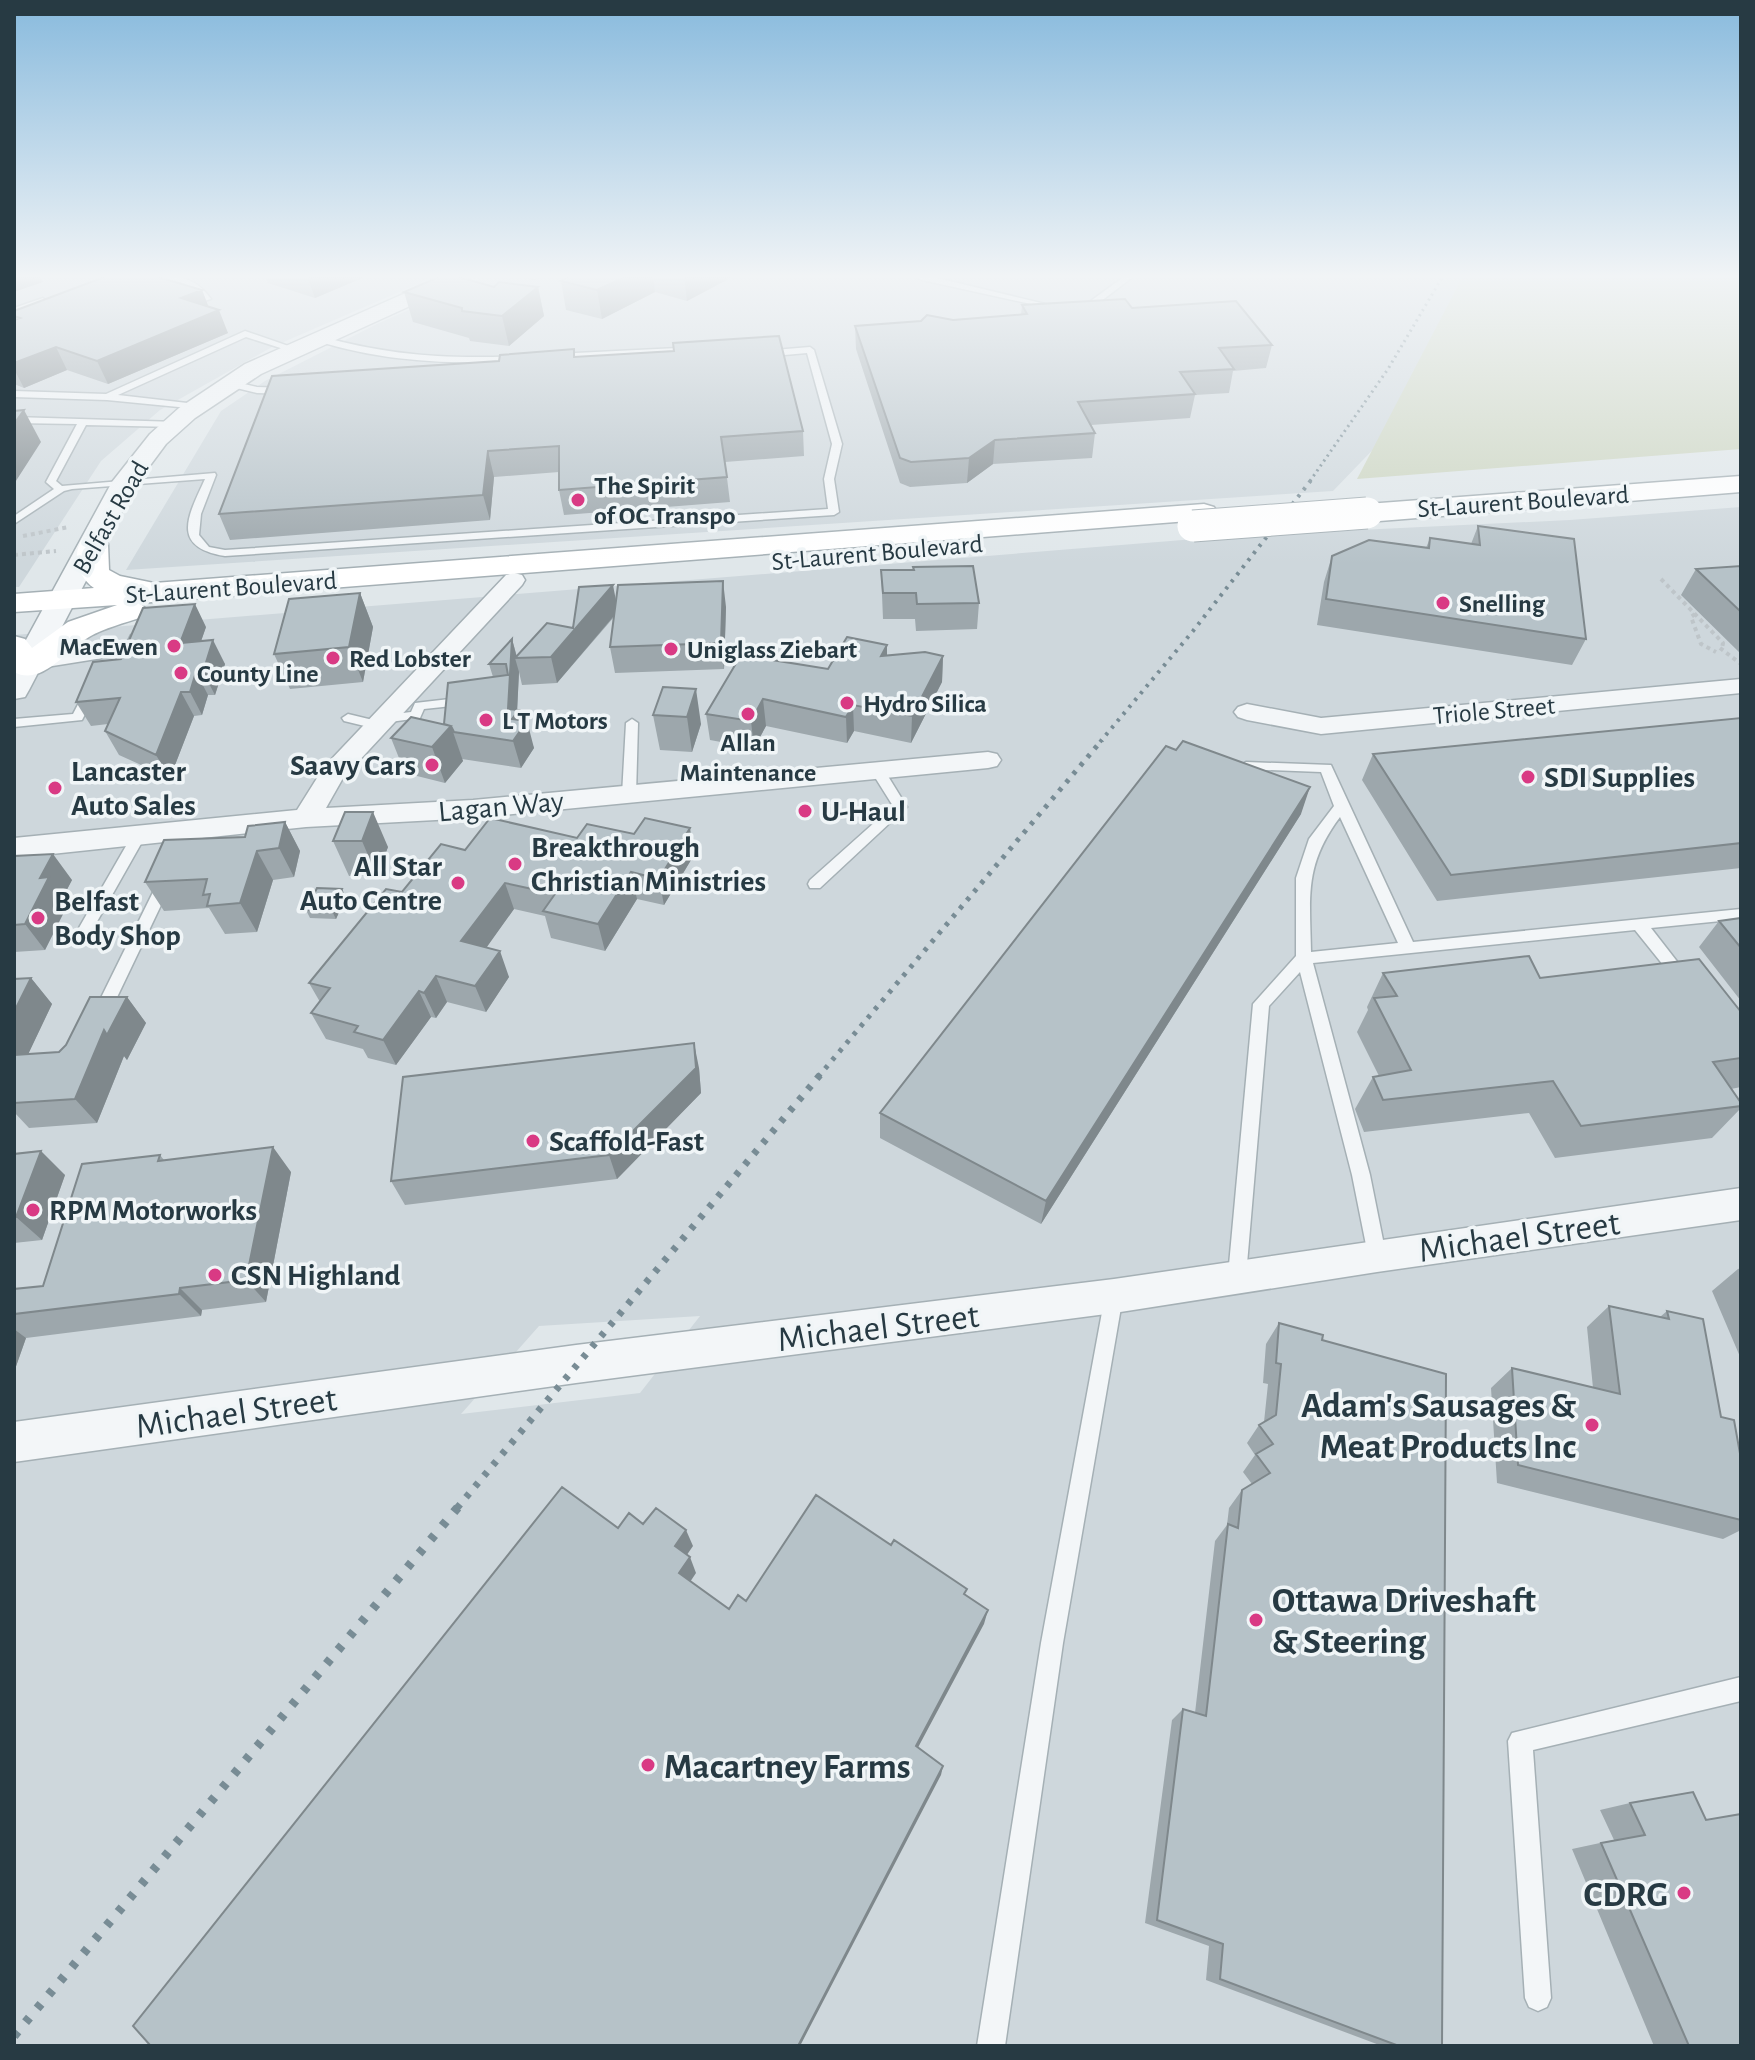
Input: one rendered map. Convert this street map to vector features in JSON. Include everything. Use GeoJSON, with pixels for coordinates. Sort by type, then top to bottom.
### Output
{"type":"FeatureCollection","features":[{"type":"Feature","properties":{"kind":"main road","name":"St-Laurent Boulevard"},"geometry":{"type":"LineString","coordinates":[[14,603],[137,615],[1741,472]]}},
{"type":"Feature","properties":{"kind":"main road","name":"St-Laurent Boulevard"},"geometry":{"type":"LineString","coordinates":[[1372,506],[1741,484]]}},
{"type":"Feature","properties":{"kind":"main road","name":"St-Laurent Boulevard"},"geometry":{"type":"LineString","coordinates":[[14,621],[59,608],[173,591],[1198,520]]}},
{"type":"Feature","properties":{"kind":"main road"},"geometry":{"type":"LineString","coordinates":[[81,535],[94,571],[104,580],[129,587],[173,591]]}},
{"type":"Feature","properties":{"kind":"main road"},"geometry":{"type":"LineString","coordinates":[[14,595],[45,580],[81,535]]}},
{"type":"Feature","properties":{"kind":"main road"},"geometry":{"type":"LineString","coordinates":[[18,668],[79,629],[137,615]]}},
{"type":"Feature","properties":{"kind":"street","name":"Belfast Road"},"geometry":{"type":"LineString","coordinates":[[18,668],[59,608],[81,535],[158,439],[196,407],[248,372]]}},
{"type":"Feature","properties":{"kind":"street"},"geometry":{"type":"LineString","coordinates":[[306,818],[333,773],[514,580]]}},
{"type":"Feature","properties":{"kind":"street","name":"Triole Street"},"geometry":{"type":"LineString","coordinates":[[1247,712],[1321,726],[1741,686]]}},
{"type":"Feature","properties":{"kind":"street","name":"Lagan Way"},"geometry":{"type":"LineString","coordinates":[[14,848],[139,835],[179,849],[306,818],[473,809],[988,760]]}},
{"type":"Feature","properties":{"kind":"street","name":"Michael Street"},"geometry":{"type":"LineString","coordinates":[[14,1442],[576,1364],[1114,1296],[1741,1204]]}},
{"type":"Feature","properties":{"kind":"lane"},"geometry":{"type":"LineString","coordinates":[[107,397],[161,372]]}},
{"type":"Feature","properties":{"kind":"lane"},"geometry":{"type":"LineString","coordinates":[[14,521],[60,489],[87,483],[211,475],[196,513],[196,542],[205,549],[225,553],[522,531],[590,532],[834,512],[829,479],[837,444],[816,372]]}},
{"type":"Feature","properties":{"kind":"lane"},"geometry":{"type":"LineString","coordinates":[[231,384],[257,390],[298,391]]}},
{"type":"Feature","properties":{"kind":"lane"},"geometry":{"type":"LineString","coordinates":[[14,394],[107,397],[196,407]]}},
{"type":"Feature","properties":{"kind":"lane"},"geometry":{"type":"LineString","coordinates":[[14,420],[175,424]]}},
{"type":"Feature","properties":{"kind":"lane"},"geometry":{"type":"LineString","coordinates":[[60,489],[51,482],[83,421]]}},
{"type":"Feature","properties":{"kind":"lane"},"geometry":{"type":"LineString","coordinates":[[18,668],[130,650],[137,615]]}},
{"type":"Feature","properties":{"kind":"lane"},"geometry":{"type":"LineString","coordinates":[[103,665],[109,652]]}},
{"type":"Feature","properties":{"kind":"lane"},"geometry":{"type":"LineString","coordinates":[[14,723],[78,717],[97,678]]}},
{"type":"Feature","properties":{"kind":"lane"},"geometry":{"type":"LineString","coordinates":[[427,727],[411,729],[419,706],[479,699]]}},
{"type":"Feature","properties":{"kind":"lane"},"geometry":{"type":"LineString","coordinates":[[348,718],[380,722],[416,715]]}},
{"type":"Feature","properties":{"kind":"lane"},"geometry":{"type":"LineString","coordinates":[[629,795],[632,723]]}},
{"type":"Feature","properties":{"kind":"lane"},"geometry":{"type":"LineString","coordinates":[[1246,766],[1326,768],[1407,945]]}},
{"type":"Feature","properties":{"kind":"lane"},"geometry":{"type":"LineString","coordinates":[[815,884],[900,807],[878,771]]}},
{"type":"Feature","properties":{"kind":"lane"},"geometry":{"type":"LineString","coordinates":[[1341,806],[1316,839],[1303,878],[1304,958],[1358,1160],[1377,1255]]}},
{"type":"Feature","properties":{"kind":"lane"},"geometry":{"type":"LineString","coordinates":[[85,930],[139,835]]}},
{"type":"Feature","properties":{"kind":"lane"},"geometry":{"type":"LineString","coordinates":[[96,1025],[179,849]]}},
{"type":"Feature","properties":{"kind":"lane"},"geometry":{"type":"LineString","coordinates":[[1237,1276],[1261,1004],[1304,958],[1407,945],[1741,914]]}},
{"type":"Feature","properties":{"kind":"lane"},"geometry":{"type":"LineString","coordinates":[[1639,924],[1687,985]]}},
{"type":"Feature","properties":{"kind":"lane"},"geometry":{"type":"LineString","coordinates":[[991,2046],[1052,1643],[1114,1296]]}},
{"type":"Feature","properties":{"kind":"lane"},"geometry":{"type":"LineString","coordinates":[[1538,1998],[1520,1741],[1741,1689]]}},
{"type":"Feature","properties":{"kind":"path"},"geometry":{"type":"LineString","coordinates":[[19,536],[81,535]]}},
{"type":"Feature","properties":{"kind":"path"},"geometry":{"type":"LineString","coordinates":[[14,555],[56,551]]}},
{"type":"Feature","properties":{"kind":"path"},"geometry":{"type":"LineString","coordinates":[[1661,579],[1723,643],[1722,648]]}},
{"type":"Feature","properties":{"kind":"path"},"geometry":{"type":"LineString","coordinates":[[1695,614],[1691,617],[1701,644],[1714,651],[1722,648]]}},
{"type":"Feature","properties":{"kind":"path"},"geometry":{"type":"LineString","coordinates":[[1722,648],[1741,664]]}},
{"type":"Feature","properties":{"kind":"shaded area"},"geometry":{"type":"Polygon","coordinates":[[[14,372],[227,372],[160,410],[101,461],[19,587],[14,587],[14,372]]]}},
{"type":"Feature","properties":{"kind":"shaded area"},"geometry":{"type":"Polygon","coordinates":[[[282,372],[1422,372],[1387,435],[1333,491],[126,570],[221,411],[282,372]]]}},
{"type":"Feature","properties":{"kind":"shaded area"},"geometry":{"type":"Polygon","coordinates":[[[1741,507],[1741,2046],[14,2046],[14,635],[1232,536],[1570,520],[1741,507]],[[700,1316],[539,1326],[461,1414],[640,1393],[700,1316]]]}},
{"type":"Feature","properties":{"kind":"green space"},"geometry":{"type":"Polygon","coordinates":[[[1413,372],[1741,372],[1741,449],[1357,479],[1413,372]]]}},
{"type":"Feature","properties":{"kind":"building"},"geometry":{"type":"Polygon","coordinates":[[[331,372],[788,372],[803,431],[721,437],[727,477],[559,490],[559,446],[488,451],[483,495],[219,514],[272,376],[331,372]]]}},
{"type":"Feature","properties":{"kind":"building"},"geometry":{"type":"Polygon","coordinates":[[[871,372],[1180,372],[1195,394],[1078,402],[1095,433],[995,440],[969,458],[911,462],[900,458],[871,372]]]}},
{"type":"Feature","properties":{"kind":"building"},"geometry":{"type":"Polygon","coordinates":[[[24,410],[14,424],[14,411],[24,410]]]}},
{"type":"Feature","properties":{"kind":"building","name":"Snelling"},"geometry":{"type":"Polygon","coordinates":[[[1478,526],[1574,539],[1586,639],[1326,599],[1332,556],[1369,540],[1429,548],[1430,538],[1480,545],[1478,526]]]}},
{"type":"Feature","properties":{"kind":"building"},"geometry":{"type":"Polygon","coordinates":[[[973,566],[979,603],[917,604],[916,593],[883,593],[881,570],[973,566]]]}},
{"type":"Feature","properties":{"kind":"building"},"geometry":{"type":"Polygon","coordinates":[[[1741,566],[1741,612],[1696,569],[1741,566]]]}},
{"type":"Feature","properties":{"kind":"building"},"geometry":{"type":"Polygon","coordinates":[[[723,581],[721,643],[610,647],[618,585],[723,581]]]}},
{"type":"Feature","properties":{"kind":"building"},"geometry":{"type":"Polygon","coordinates":[[[613,585],[551,657],[515,658],[547,623],[573,628],[579,587],[613,585]]]}},
{"type":"Feature","properties":{"kind":"building"},"geometry":{"type":"Polygon","coordinates":[[[360,593],[349,647],[274,654],[289,599],[360,593]]]}},
{"type":"Feature","properties":{"kind":"building"},"geometry":{"type":"Polygon","coordinates":[[[195,604],[180,643],[213,640],[203,672],[196,672],[190,692],[181,692],[156,755],[105,731],[120,698],[76,702],[93,662],[121,659],[143,608],[195,604]]]}},
{"type":"Feature","properties":{"kind":"building"},"geometry":{"type":"Polygon","coordinates":[[[847,637],[887,645],[881,656],[925,652],[943,656],[912,716],[853,705],[846,717],[763,699],[751,721],[706,714],[741,655],[828,669],[847,637]]]}},
{"type":"Feature","properties":{"kind":"building"},"geometry":{"type":"Polygon","coordinates":[[[512,639],[508,709],[519,710],[512,719],[527,721],[513,741],[454,732],[451,726],[444,724],[448,683],[508,675],[506,664],[489,664],[512,639]]]}},
{"type":"Feature","properties":{"kind":"building"},"geometry":{"type":"Polygon","coordinates":[[[663,687],[696,689],[687,717],[653,715],[663,687]]]}},
{"type":"Feature","properties":{"kind":"building"},"geometry":{"type":"Polygon","coordinates":[[[411,717],[451,726],[432,747],[391,738],[411,717]]]}},
{"type":"Feature","properties":{"kind":"building"},"geometry":{"type":"Polygon","coordinates":[[[1741,718],[1741,843],[1451,875],[1373,754],[1741,718]]]}},
{"type":"Feature","properties":{"kind":"building"},"geometry":{"type":"Polygon","coordinates":[[[1183,741],[1310,787],[1046,1201],[880,1113],[1166,746],[1176,750],[1183,741]]]}},
{"type":"Feature","properties":{"kind":"building"},"geometry":{"type":"Polygon","coordinates":[[[345,812],[373,812],[362,841],[333,841],[345,812]]]}},
{"type":"Feature","properties":{"kind":"building"},"geometry":{"type":"Polygon","coordinates":[[[490,818],[577,838],[587,824],[634,834],[645,818],[690,828],[659,879],[631,872],[598,924],[543,911],[555,894],[505,883],[461,941],[500,951],[475,986],[436,976],[424,993],[419,991],[383,1040],[354,1032],[358,1026],[311,1013],[330,988],[309,983],[386,889],[402,892],[441,844],[465,850],[490,818]]]}},
{"type":"Feature","properties":{"kind":"building"},"geometry":{"type":"Polygon","coordinates":[[[285,822],[279,848],[257,851],[240,903],[207,906],[210,894],[203,895],[207,879],[145,882],[164,840],[245,837],[248,826],[285,822]]]}},
{"type":"Feature","properties":{"kind":"building"},"geometry":{"type":"Polygon","coordinates":[[[53,854],[40,878],[49,877],[25,924],[14,925],[14,856],[53,854]]]}},
{"type":"Feature","properties":{"kind":"building"},"geometry":{"type":"Polygon","coordinates":[[[317,888],[342,889],[332,911],[306,910],[317,888]]]}},
{"type":"Feature","properties":{"kind":"building"},"geometry":{"type":"Polygon","coordinates":[[[1741,918],[1741,948],[1719,921],[1741,918]]]}},
{"type":"Feature","properties":{"kind":"building"},"geometry":{"type":"Polygon","coordinates":[[[1529,956],[1540,978],[1699,959],[1741,1012],[1741,1058],[1713,1062],[1741,1106],[1581,1126],[1553,1081],[1383,1100],[1373,1077],[1411,1070],[1374,998],[1397,996],[1383,973],[1529,956]]]}},
{"type":"Feature","properties":{"kind":"building"},"geometry":{"type":"Polygon","coordinates":[[[31,978],[14,1012],[14,979],[31,978]]]}},
{"type":"Feature","properties":{"kind":"building"},"geometry":{"type":"Polygon","coordinates":[[[90,997],[127,997],[107,1035],[104,1030],[75,1099],[14,1103],[14,1055],[59,1052],[66,1045],[90,997]]]}},
{"type":"Feature","properties":{"kind":"building","name":"Scaffold-Fast"},"geometry":{"type":"Polygon","coordinates":[[[694,1043],[696,1068],[609,1155],[391,1181],[403,1077],[694,1043]]]}},
{"type":"Feature","properties":{"kind":"building"},"geometry":{"type":"Polygon","coordinates":[[[273,1147],[246,1280],[180,1288],[179,1294],[14,1314],[14,1289],[43,1286],[82,1164],[160,1155],[158,1161],[273,1147]]]}},
{"type":"Feature","properties":{"kind":"building"},"geometry":{"type":"Polygon","coordinates":[[[41,1151],[16,1217],[14,1217],[14,1154],[41,1151]]]}},
{"type":"Feature","properties":{"kind":"building","name":"Adam's Sausages & Meat Products Inc"},"geometry":{"type":"Polygon","coordinates":[[[1609,1306],[1669,1319],[1667,1311],[1703,1319],[1721,1417],[1734,1420],[1741,1459],[1741,1520],[1518,1465],[1512,1368],[1620,1394],[1609,1306]]]}},
{"type":"Feature","properties":{"kind":"building"},"geometry":{"type":"Polygon","coordinates":[[[1279,1323],[1323,1335],[1322,1340],[1446,1374],[1442,2046],[1399,2046],[1220,1979],[1223,1944],[1157,1920],[1183,1709],[1206,1716],[1228,1524],[1238,1528],[1242,1490],[1270,1473],[1256,1454],[1273,1444],[1259,1425],[1276,1415],[1281,1364],[1276,1363],[1279,1323]]]}},
{"type":"Feature","properties":{"kind":"building","name":"Macartney Farms"},"geometry":{"type":"Polygon","coordinates":[[[562,1487],[618,1528],[629,1513],[643,1524],[656,1508],[686,1530],[675,1546],[690,1557],[679,1573],[729,1609],[738,1595],[746,1601],[816,1495],[891,1545],[894,1540],[967,1589],[964,1594],[988,1610],[916,1746],[943,1766],[798,2046],[149,2046],[133,2026],[562,1487]]]}},
{"type":"Feature","properties":{"kind":"building"},"geometry":{"type":"Polygon","coordinates":[[[1693,1792],[1706,1820],[1741,1814],[1741,2046],[1689,2046],[1601,1843],[1645,1835],[1630,1803],[1693,1792]]]}},
{"type":"Feature","properties":{"kind":"railway"},"geometry":{"type":"LineString","coordinates":[[1310,481],[1386,372]]}},
{"type":"Feature","properties":{"kind":"railway"},"geometry":{"type":"LineString","coordinates":[[1100,742],[1193,631],[1312,479]]}},
{"type":"Feature","properties":{"kind":"railway"},"geometry":{"type":"LineString","coordinates":[[818,1077],[1102,740]]}},
{"type":"Feature","properties":{"kind":"railway"},"geometry":{"type":"LineString","coordinates":[[457,1508],[820,1075]]}},
{"type":"Feature","properties":{"kind":"railway"},"geometry":{"type":"LineString","coordinates":[[14,2036],[459,1506]]}},
{"type":"Feature","properties":{"kind":"place","name":"The Spirit of OC Transpo"},"geometry":{"type":"Point","coordinates":[578,500]}},
{"type":"Feature","properties":{"kind":"place","name":"Snelling"},"geometry":{"type":"Point","coordinates":[1443,603]}},
{"type":"Feature","properties":{"kind":"place","name":"MacEwen"},"geometry":{"type":"Point","coordinates":[174,646]}},
{"type":"Feature","properties":{"kind":"place","name":"Uniglass Ziebart"},"geometry":{"type":"Point","coordinates":[671,649]}},
{"type":"Feature","properties":{"kind":"place","name":"Red Lobster"},"geometry":{"type":"Point","coordinates":[333,658]}},
{"type":"Feature","properties":{"kind":"place","name":"County Line"},"geometry":{"type":"Point","coordinates":[181,673]}},
{"type":"Feature","properties":{"kind":"place","name":"Hydro Silica"},"geometry":{"type":"Point","coordinates":[847,703]}},
{"type":"Feature","properties":{"kind":"place","name":"Allan Maintenance"},"geometry":{"type":"Point","coordinates":[748,714]}},
{"type":"Feature","properties":{"kind":"place","name":"L T Motors"},"geometry":{"type":"Point","coordinates":[486,720]}},
{"type":"Feature","properties":{"kind":"place","name":"Saavy Cars"},"geometry":{"type":"Point","coordinates":[432,765]}},
{"type":"Feature","properties":{"kind":"place","name":"SDI Supplies"},"geometry":{"type":"Point","coordinates":[1528,777]}},
{"type":"Feature","properties":{"kind":"place","name":"Lancaster Auto Sales"},"geometry":{"type":"Point","coordinates":[55,788]}},
{"type":"Feature","properties":{"kind":"place","name":"U-Haul"},"geometry":{"type":"Point","coordinates":[805,811]}},
{"type":"Feature","properties":{"kind":"place","name":"Breakthrough Christian Ministries"},"geometry":{"type":"Point","coordinates":[515,864]}},
{"type":"Feature","properties":{"kind":"place","name":"All Star Auto Centre"},"geometry":{"type":"Point","coordinates":[458,883]}},
{"type":"Feature","properties":{"kind":"place","name":"Belfast Body Shop"},"geometry":{"type":"Point","coordinates":[38,918]}},
{"type":"Feature","properties":{"kind":"place","name":"Scaffold-Fast"},"geometry":{"type":"Point","coordinates":[533,1141]}},
{"type":"Feature","properties":{"kind":"place","name":"RPM Motorworks"},"geometry":{"type":"Point","coordinates":[33,1210]}},
{"type":"Feature","properties":{"kind":"place","name":"CSN Highland"},"geometry":{"type":"Point","coordinates":[215,1275]}},
{"type":"Feature","properties":{"kind":"place","name":"Adam's Sausages & Meat Products Inc"},"geometry":{"type":"Point","coordinates":[1592,1425]}},
{"type":"Feature","properties":{"kind":"place","name":"Ottawa Driveshaft & Steering"},"geometry":{"type":"Point","coordinates":[1256,1620]}},
{"type":"Feature","properties":{"kind":"place","name":"Macartney Farms"},"geometry":{"type":"Point","coordinates":[648,1765]}},
{"type":"Feature","properties":{"kind":"place","name":"CDRG"},"geometry":{"type":"Point","coordinates":[1684,1893]}}]}
